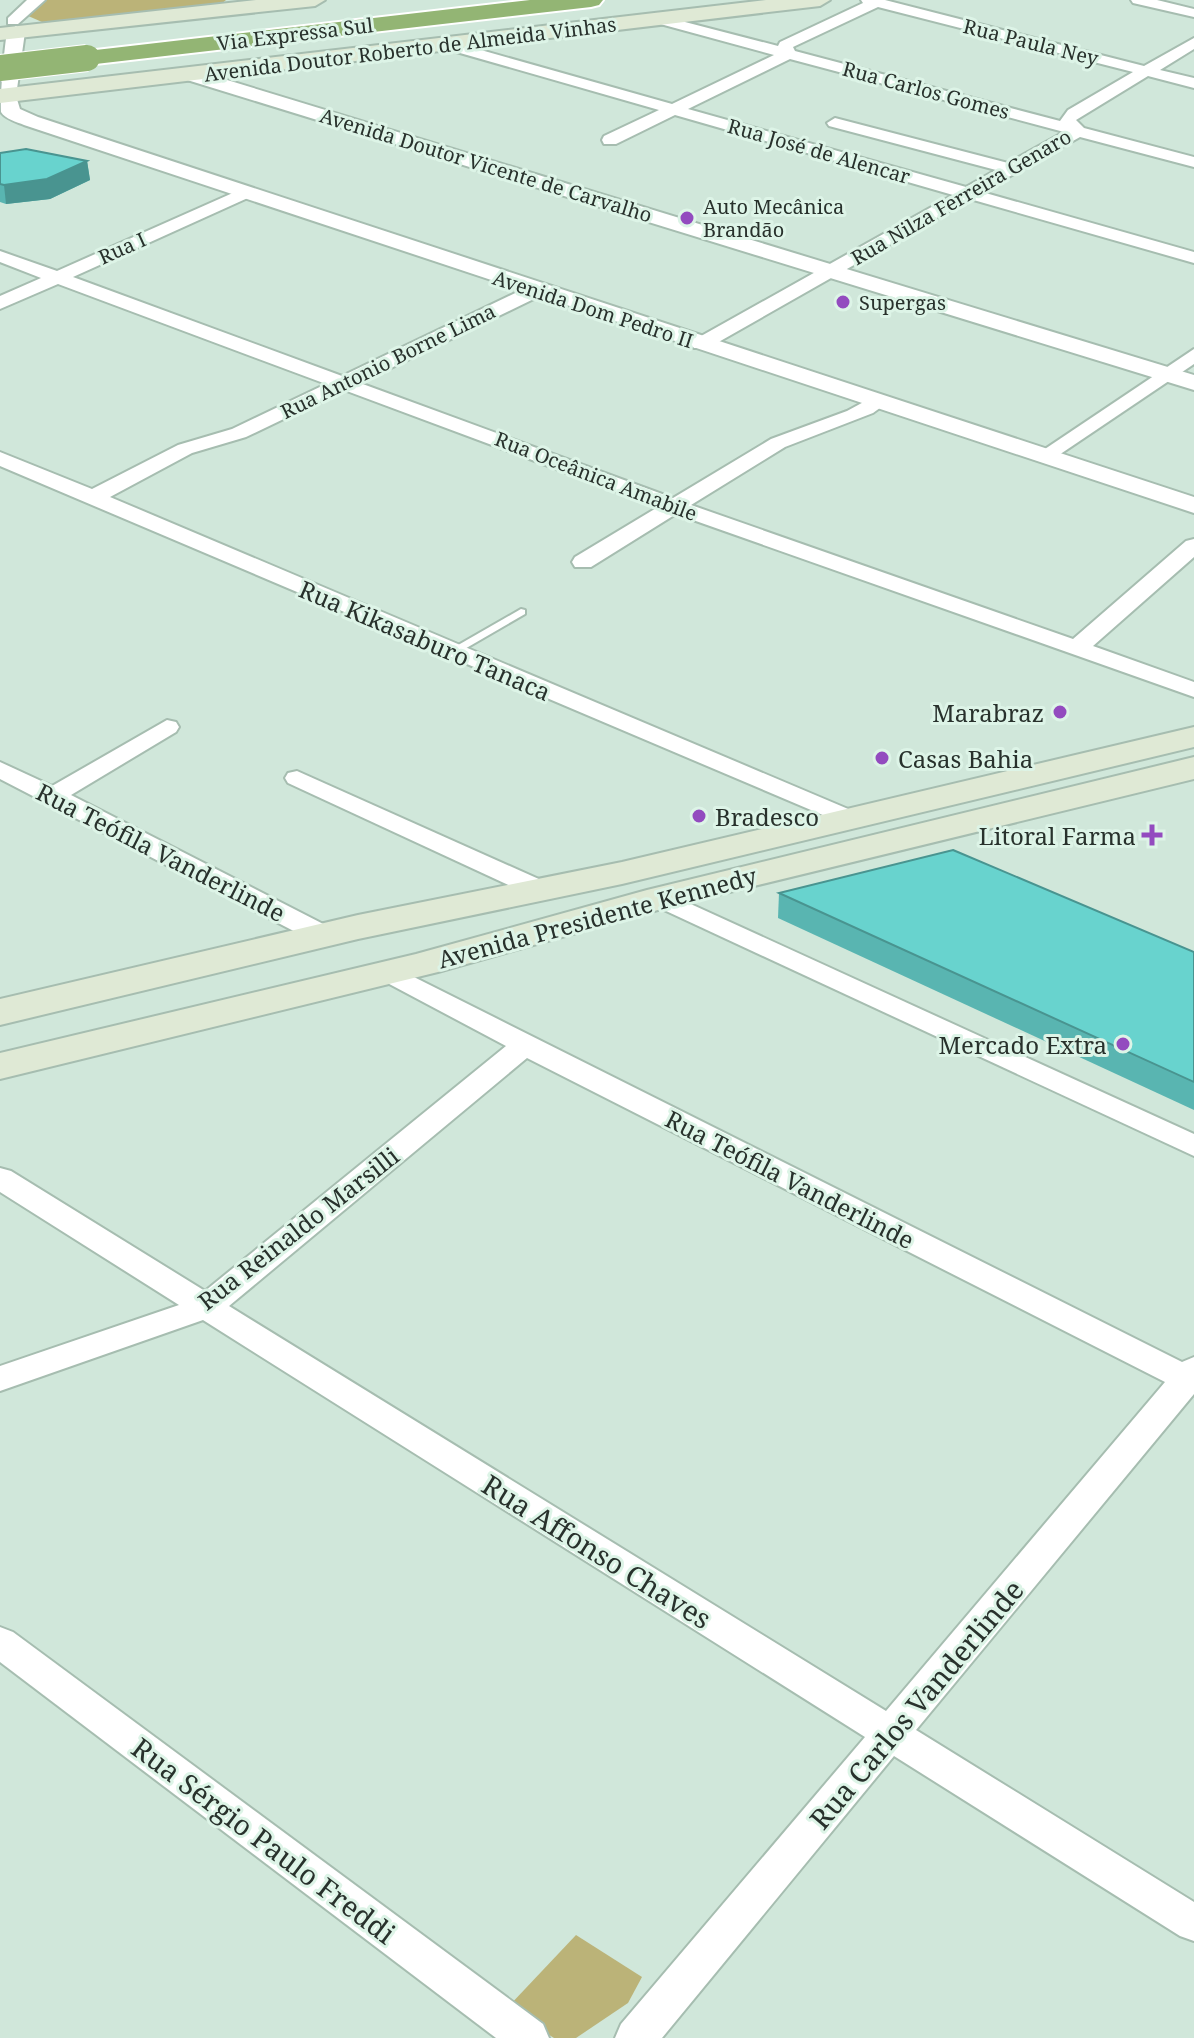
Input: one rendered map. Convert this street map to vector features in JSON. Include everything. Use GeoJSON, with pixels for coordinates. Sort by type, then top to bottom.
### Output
{"type":"FeatureCollection","features":[{"type":"Feature","properties":{"kind":"highway","name":"Via Expressa Sul"},"geometry":{"type":"LineString","coordinates":[[0,68],[86,54],[515,0]]}},
{"type":"Feature","properties":{"kind":"highway","name":"Via Expressa Sul"},"geometry":{"type":"LineString","coordinates":[[0,59],[86,54],[591,0]]}},
{"type":"Feature","properties":{"kind":"main road"},"geometry":{"type":"LineString","coordinates":[[98,85],[39,86],[31,81],[28,74],[31,44],[50,35],[143,18],[263,3],[315,0]]}},
{"type":"Feature","properties":{"kind":"main road","name":"Avenida Doutor Roberto de Almeida Vinhas"},"geometry":{"type":"LineString","coordinates":[[3,96],[820,0]]}},
{"type":"Feature","properties":{"kind":"main road"},"geometry":{"type":"LineString","coordinates":[[8,22],[143,18]]}},
{"type":"Feature","properties":{"kind":"main road","name":"Avenida Presidente Kennedy"},"geometry":{"type":"LineString","coordinates":[[0,1012],[323,935],[541,890],[851,819],[1194,737]]}},
{"type":"Feature","properties":{"kind":"main road","name":"Avenida Presidente Kennedy"},"geometry":{"type":"LineString","coordinates":[[0,1066],[388,972],[660,898],[1194,768]]}},
{"type":"Feature","properties":{"kind":"main road"},"geometry":{"type":"LineString","coordinates":[[140,1032],[160,1012],[310,968],[323,961],[327,951],[323,935]]}},
{"type":"Feature","properties":{"kind":"main road"},"geometry":{"type":"LineString","coordinates":[[0,1030],[44,1018],[135,981]]}},
{"type":"Feature","properties":{"kind":"street"},"geometry":{"type":"LineString","coordinates":[[3,96],[8,22],[38,0]]}},
{"type":"Feature","properties":{"kind":"street"},"geometry":{"type":"LineString","coordinates":[[1138,0],[1194,13]]}},
{"type":"Feature","properties":{"kind":"street"},"geometry":{"type":"LineString","coordinates":[[610,140],[788,54],[785,45],[871,2]]}},
{"type":"Feature","properties":{"kind":"street","name":"Rua Paula Ney"},"geometry":{"type":"LineString","coordinates":[[871,2],[1194,83]]}},
{"type":"Feature","properties":{"kind":"street","name":"Rua Carlos Gomes"},"geometry":{"type":"LineString","coordinates":[[658,19],[1194,162]]}},
{"type":"Feature","properties":{"kind":"street","name":"Rua Nilza Ferreira Genaro"},"geometry":{"type":"LineString","coordinates":[[701,344],[1078,131],[1067,120],[1074,113],[1194,43]]}},
{"type":"Feature","properties":{"kind":"street","name":"Rua José de Alencar"},"geometry":{"type":"LineString","coordinates":[[444,44],[1194,258]]}},
{"type":"Feature","properties":{"kind":"street","name":"Avenida Doutor Vicente de Carvalho"},"geometry":{"type":"LineString","coordinates":[[191,75],[1194,383]]}},
{"type":"Feature","properties":{"kind":"street","name":"Avenida Dom Pedro II"},"geometry":{"type":"LineString","coordinates":[[3,96],[11,112],[31,121],[1194,505]]}},
{"type":"Feature","properties":{"kind":"street"},"geometry":{"type":"LineString","coordinates":[[835,123],[1010,169]]}},
{"type":"Feature","properties":{"kind":"street","name":"Rua I"},"geometry":{"type":"LineString","coordinates":[[0,303],[244,193]]}},
{"type":"Feature","properties":{"kind":"street","name":"Rua Oceânica Amabile"},"geometry":{"type":"LineString","coordinates":[[0,256],[344,381],[674,506],[1194,690]]}},
{"type":"Feature","properties":{"kind":"street","name":"Rua Antonio Borne Lima"},"geometry":{"type":"LineString","coordinates":[[92,498],[185,449],[239,433],[537,290]]}},
{"type":"Feature","properties":{"kind":"street"},"geometry":{"type":"LineString","coordinates":[[1046,455],[1194,355]]}},
{"type":"Feature","properties":{"kind":"street"},"geometry":{"type":"LineString","coordinates":[[583,562],[798,432],[861,413],[878,402]]}},
{"type":"Feature","properties":{"kind":"street","name":"Rua Kikasaburo Tanaca"},"geometry":{"type":"LineString","coordinates":[[0,458],[851,819]]}},
{"type":"Feature","properties":{"kind":"street"},"geometry":{"type":"LineString","coordinates":[[1077,648],[1194,546]]}},
{"type":"Feature","properties":{"kind":"street"},"geometry":{"type":"LineString","coordinates":[[52,796],[167,727]]}},
{"type":"Feature","properties":{"kind":"street","name":"Rua Teófila Vanderlinde"},"geometry":{"type":"LineString","coordinates":[[0,769],[323,935]]}},
{"type":"Feature","properties":{"kind":"street"},"geometry":{"type":"LineString","coordinates":[[297,778],[541,890]]}},
{"type":"Feature","properties":{"kind":"street"},"geometry":{"type":"LineString","coordinates":[[660,898],[1194,1146]]}},
{"type":"Feature","properties":{"kind":"street","name":"Rua Teófila Vanderlinde"},"geometry":{"type":"LineString","coordinates":[[388,972],[525,1045],[1192,1377]]}},
{"type":"Feature","properties":{"kind":"street","name":"Rua Reinaldo Marsilli"},"geometry":{"type":"LineString","coordinates":[[0,1379],[206,1307],[525,1045]]}},
{"type":"Feature","properties":{"kind":"street","name":"Rua Affonso Chaves"},"geometry":{"type":"LineString","coordinates":[[0,1178],[1194,1923]]}},
{"type":"Feature","properties":{"kind":"street","name":"Rua Carlos Vanderlinde"},"geometry":{"type":"LineString","coordinates":[[636,2038],[1192,1377]]}},
{"type":"Feature","properties":{"kind":"street","name":"Rua Sérgio Paulo Freddi"},"geometry":{"type":"LineString","coordinates":[[0,1642],[528,2038]]}},
{"type":"Feature","properties":{"kind":"lane"},"geometry":{"type":"LineString","coordinates":[[452,652],[521,612]]}},
{"type":"Feature","properties":{"kind":"shaded area"},"geometry":{"type":"Polygon","coordinates":[[[45,0],[226,0],[220,5],[55,23],[42,22],[26,15],[45,0]]]}},
{"type":"Feature","properties":{"kind":"shaded area"},"geometry":{"type":"Polygon","coordinates":[[[576,1935],[642,1977],[628,2003],[576,2038],[554,2038],[507,2008],[576,1935]]]}},
{"type":"Feature","properties":{"kind":"building"},"geometry":{"type":"Polygon","coordinates":[[[26,149],[87,161],[47,179],[0,184],[0,153],[26,149]]]}},
{"type":"Feature","properties":{"kind":"building","name":"Mercado Extra"},"geometry":{"type":"Polygon","coordinates":[[[953,850],[1194,952],[1194,1082],[779,893],[953,850]]]}},
{"type":"Feature","properties":{"kind":"place","name":"Auto Mecânica Brandão"},"geometry":{"type":"Point","coordinates":[687,218]}},
{"type":"Feature","properties":{"kind":"place","name":"Supergas"},"geometry":{"type":"Point","coordinates":[843,302]}},
{"type":"Feature","properties":{"kind":"place","name":"Marabraz"},"geometry":{"type":"Point","coordinates":[1060,712]}},
{"type":"Feature","properties":{"kind":"place","name":"Casas Bahia"},"geometry":{"type":"Point","coordinates":[882,758]}},
{"type":"Feature","properties":{"kind":"place","name":"Bradesco"},"geometry":{"type":"Point","coordinates":[699,816]}},
{"type":"Feature","properties":{"kind":"place","name":"Litoral Farma"},"geometry":{"type":"Point","coordinates":[1152,835]}},
{"type":"Feature","properties":{"kind":"place","name":"Mercado Extra"},"geometry":{"type":"Point","coordinates":[1123,1044]}}]}
